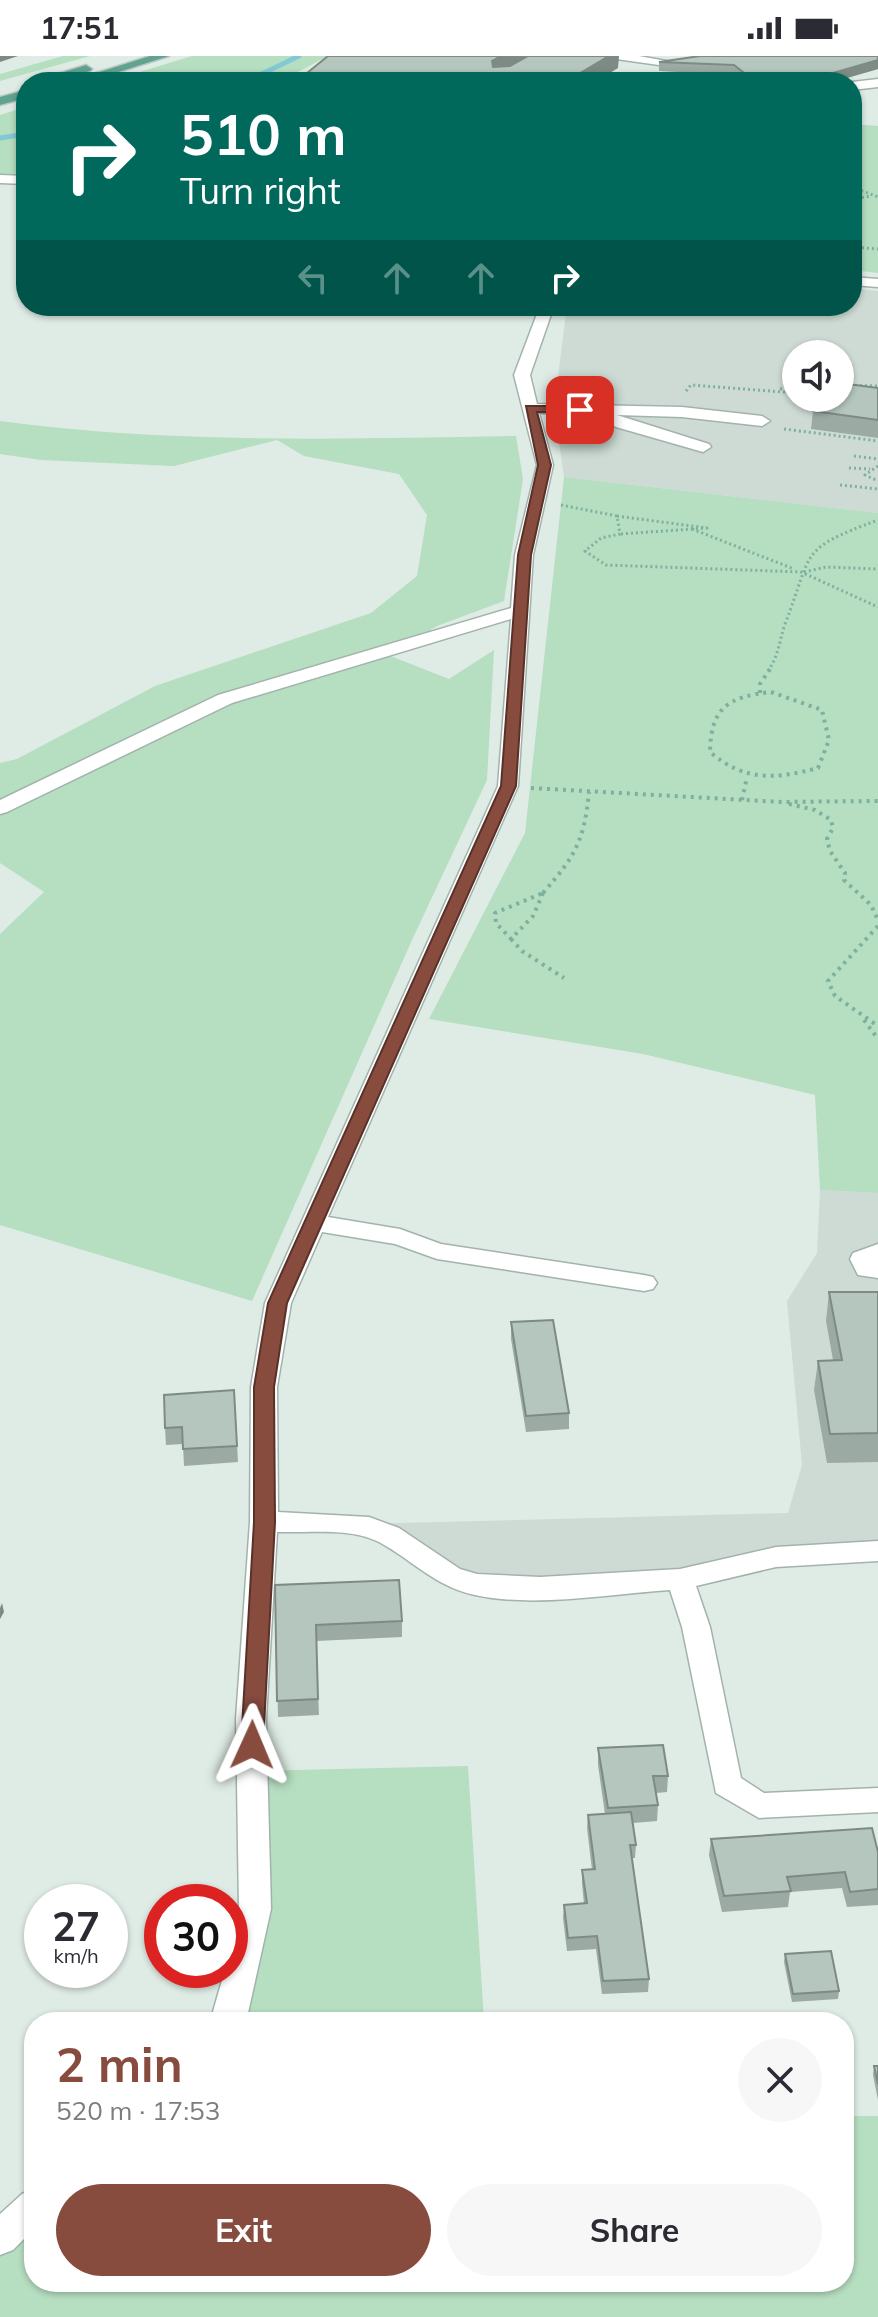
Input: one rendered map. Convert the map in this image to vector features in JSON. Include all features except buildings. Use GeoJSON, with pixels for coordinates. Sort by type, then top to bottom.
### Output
{"type":"FeatureCollection","features":[{"type":"Feature","properties":{"kind":"main road"},"geometry":{"type":"LineString","coordinates":[[73,72],[128,56]]}},
{"type":"Feature","properties":{"kind":"main road"},"geometry":{"type":"LineString","coordinates":[[108,72],[163,56]]}},
{"type":"Feature","properties":{"kind":"street"},"geometry":{"type":"LineString","coordinates":[[601,56],[667,59]]}},
{"type":"Feature","properties":{"kind":"street"},"geometry":{"type":"LineString","coordinates":[[232,2012],[255,1909],[251,1719],[264,1522],[264,1387],[278,1303],[508,786],[524,555],[545,465],[522,375],[543,316]]}},
{"type":"Feature","properties":{"kind":"street"},"geometry":{"type":"LineString","coordinates":[[530,408],[677,412],[762,421]]}},
{"type":"Feature","properties":{"kind":"street"},"geometry":{"type":"LineString","coordinates":[[604,410],[622,424],[703,447]]}},
{"type":"Feature","properties":{"kind":"street"},"geometry":{"type":"LineString","coordinates":[[0,808],[225,699],[343,661],[521,611]]}},
{"type":"Feature","properties":{"kind":"street"},"geometry":{"type":"LineString","coordinates":[[314,1223],[400,1237],[437,1251],[644,1283]]}},
{"type":"Feature","properties":{"kind":"street"},"geometry":{"type":"LineString","coordinates":[[878,1252],[862,1259],[867,1269],[878,1270]]}},
{"type":"Feature","properties":{"kind":"street"},"geometry":{"type":"LineString","coordinates":[[264,1522],[359,1524],[389,1535],[450,1577],[477,1585],[540,1588],[680,1579],[776,1557],[878,1551]]}},
{"type":"Feature","properties":{"kind":"street"},"geometry":{"type":"LineString","coordinates":[[680,1579],[696,1627],[727,1784],[759,1806],[878,1800]]}},
{"type":"Feature","properties":{"kind":"street"},"geometry":{"type":"LineString","coordinates":[[0,2238],[24,2215]]}},
{"type":"Feature","properties":{"kind":"path"},"geometry":{"type":"LineString","coordinates":[[677,412],[677,402],[691,385],[782,390]]}},
{"type":"Feature","properties":{"kind":"path"},"geometry":{"type":"LineString","coordinates":[[854,385],[878,386]]}},
{"type":"Feature","properties":{"kind":"path"},"geometry":{"type":"LineString","coordinates":[[762,421],[774,427],[878,441]]}},
{"type":"Feature","properties":{"kind":"path"},"geometry":{"type":"LineString","coordinates":[[854,456],[878,459]]}},
{"type":"Feature","properties":{"kind":"path"},"geometry":{"type":"LineString","coordinates":[[840,485],[876,489],[878,481],[865,475],[878,466]]}},
{"type":"Feature","properties":{"kind":"path"},"geometry":{"type":"LineString","coordinates":[[849,468],[871,469]]}},
{"type":"Feature","properties":{"kind":"path"},"geometry":{"type":"LineString","coordinates":[[537,500],[617,516],[707,528],[601,538],[585,551],[606,565],[801,572],[826,567],[878,569]]}},
{"type":"Feature","properties":{"kind":"path"},"geometry":{"type":"LineString","coordinates":[[617,516],[620,534]]}},
{"type":"Feature","properties":{"kind":"path"},"geometry":{"type":"LineString","coordinates":[[760,693],[760,684],[779,656],[784,627],[798,598],[801,572],[813,550],[829,538],[878,520]]}},
{"type":"Feature","properties":{"kind":"path"},"geometry":{"type":"LineString","coordinates":[[692,529],[801,572],[878,607]]}},
{"type":"Feature","properties":{"kind":"path"},"geometry":{"type":"LineString","coordinates":[[760,693],[799,700],[822,710],[831,728],[827,754],[818,768],[782,777],[747,777],[723,764],[710,752],[709,736],[713,718],[727,702],[760,693]]}},
{"type":"Feature","properties":{"kind":"path"},"geometry":{"type":"LineString","coordinates":[[742,800],[747,777]]}},
{"type":"Feature","properties":{"kind":"path"},"geometry":{"type":"LineString","coordinates":[[508,786],[781,802],[878,801]]}},
{"type":"Feature","properties":{"kind":"path"},"geometry":{"type":"LineString","coordinates":[[511,939],[533,916],[543,893],[575,856],[585,833],[589,792]]}},
{"type":"Feature","properties":{"kind":"path"},"geometry":{"type":"LineString","coordinates":[[781,802],[815,810],[831,820],[833,828],[827,834],[826,843],[830,853],[845,873],[844,880],[851,889],[866,896],[874,905],[878,920]]}},
{"type":"Feature","properties":{"kind":"path"},"geometry":{"type":"LineString","coordinates":[[543,893],[512,903],[495,913],[496,923],[522,951],[564,978]]}},
{"type":"Feature","properties":{"kind":"path"},"geometry":{"type":"LineString","coordinates":[[878,926],[828,981],[835,996],[878,1026]]}},
{"type":"Feature","properties":{"kind":"path"},"geometry":{"type":"LineString","coordinates":[[863,1018],[878,1039]]}},
{"type":"Feature","properties":{"kind":"shaded area"},"geometry":{"type":"Polygon","coordinates":[[[862,289],[878,291],[878,513],[564,477],[556,422],[557,384],[566,316],[862,316],[862,289]]]}},
{"type":"Feature","properties":{"kind":"shaded area"},"geometry":{"type":"Polygon","coordinates":[[[820,1190],[878,1193],[878,1551],[680,1579],[477,1585],[359,1524],[788,1513],[802,1465],[787,1301],[817,1253],[820,1190]]]}},
{"type":"Feature","properties":{"kind":"green space"},"geometry":{"type":"Polygon","coordinates":[[[63,56],[90,56],[32,72],[16,72],[16,77],[0,81],[0,74],[63,56]]]}},
{"type":"Feature","properties":{"kind":"green space"},"geometry":{"type":"Polygon","coordinates":[[[192,56],[328,56],[298,72],[140,72],[192,56]]]}},
{"type":"Feature","properties":{"kind":"green space"},"geometry":{"type":"Polygon","coordinates":[[[16,110],[16,175],[0,174],[0,115],[16,110]]]}},
{"type":"Feature","properties":{"kind":"green space"},"geometry":{"type":"Polygon","coordinates":[[[862,125],[878,126],[878,273],[862,271],[862,125]]]}},
{"type":"Feature","properties":{"kind":"green space"},"geometry":{"type":"Polygon","coordinates":[[[0,421],[193,437],[516,436],[523,479],[504,601],[437,626],[388,655],[449,679],[494,650],[487,780],[412,940],[252,1301],[0,1225],[0,934],[44,892],[0,863],[0,763],[17,759],[155,686],[371,613],[417,576],[427,515],[399,474],[304,456],[277,440],[174,466],[41,460],[0,454],[0,421]]]}},
{"type":"Feature","properties":{"kind":"green space"},"geometry":{"type":"Polygon","coordinates":[[[564,477],[878,513],[878,1193],[820,1190],[815,1095],[643,1054],[429,1019],[525,833],[564,477]]]}},
{"type":"Feature","properties":{"kind":"green space"},"geometry":{"type":"Polygon","coordinates":[[[468,1766],[483,2012],[232,2012],[234,1988],[248,1988],[248,1884],[243,1884],[253,1771],[468,1766]]]}},
{"type":"Feature","properties":{"kind":"green space"},"geometry":{"type":"Polygon","coordinates":[[[854,2116],[878,2116],[878,2317],[0,2317],[0,2238],[24,2215],[24,2292],[854,2292],[854,2116]]]}},
{"type":"Feature","properties":{"kind":"waterway"},"geometry":{"type":"LineString","coordinates":[[266,72],[299,56]]}},
{"type":"Feature","properties":{"kind":"waterway"},"geometry":{"type":"LineString","coordinates":[[0,138],[16,136]]}},
{"type":"Feature","properties":{"kind":"route"},"geometry":{"type":"LineString","coordinates":[[252,1745],[264,1522],[264,1387],[278,1303],[466,887],[508,786],[524,555],[545,465],[530,408],[580,410]]}}]}
